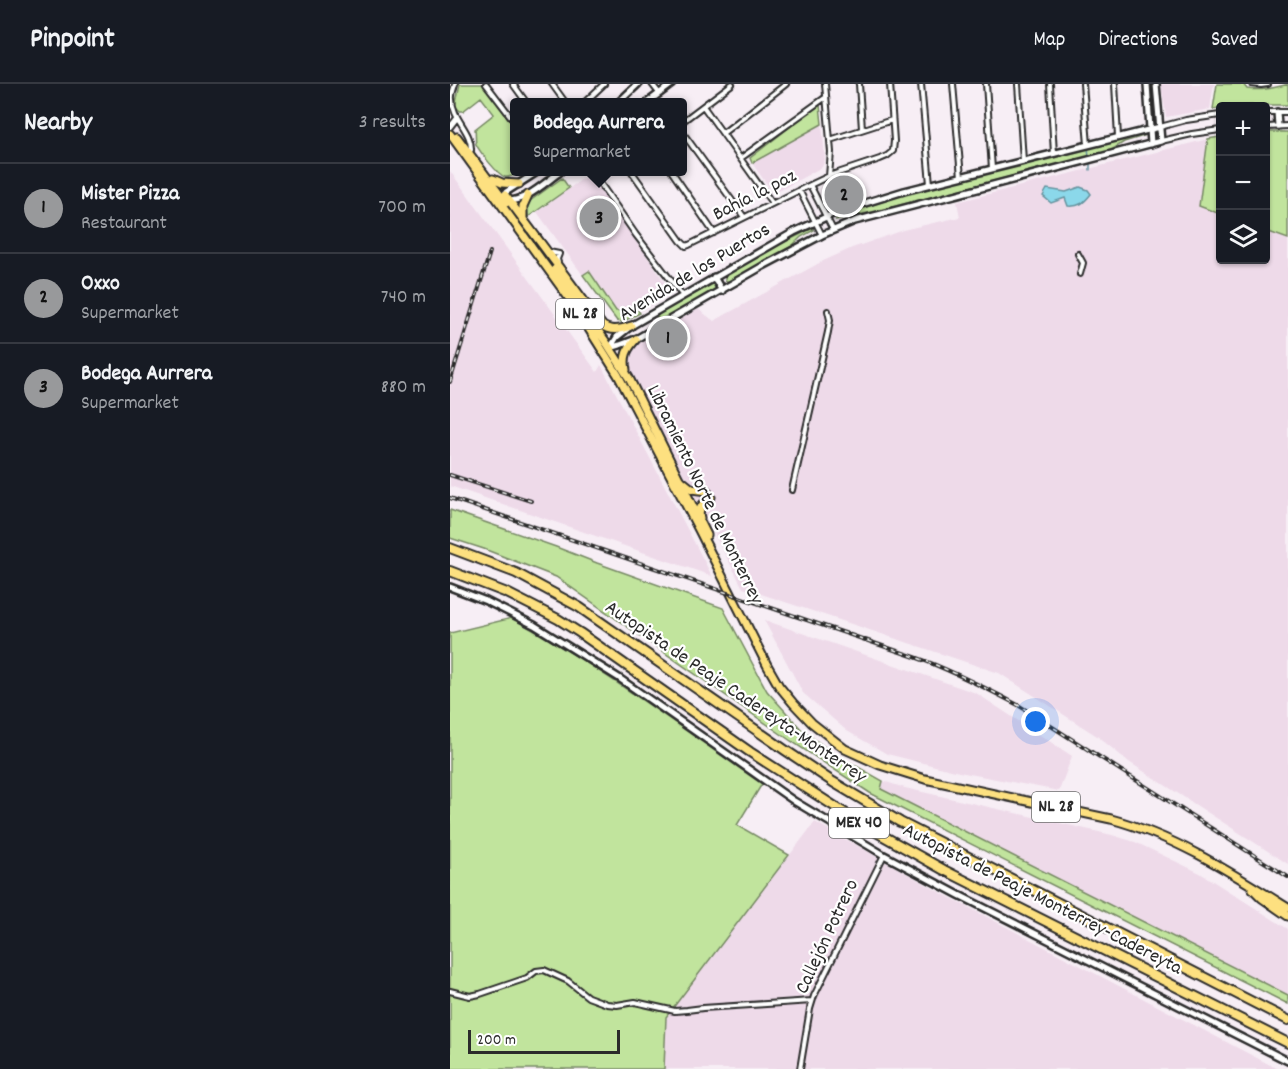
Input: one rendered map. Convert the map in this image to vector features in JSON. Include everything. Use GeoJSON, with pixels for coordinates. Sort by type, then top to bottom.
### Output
{"type":"FeatureCollection","features":[{"type":"Feature","properties":{"kind":"highway","name":"Autopista de Peaje Cadereyta-Monterrey"},"geometry":{"type":"LineString","coordinates":[[450,548],[516,573],[579,607],[768,739],[900,822],[1288,1020]]}},
{"type":"Feature","properties":{"kind":"highway","name":"Autopista de Peaje Monterrey-Cadereyta"},"geometry":{"type":"LineString","coordinates":[[450,571],[507,593],[596,643],[794,782],[885,838],[1288,1044]]}},
{"type":"Feature","properties":{"kind":"main road"},"geometry":{"type":"LineString","coordinates":[[450,130],[458,135],[471,150],[602,325]]}},
{"type":"Feature","properties":{"kind":"main road","name":"Libramiento Norte de Monterrey"},"geometry":{"type":"LineString","coordinates":[[450,130],[471,165],[576,302]]}},
{"type":"Feature","properties":{"kind":"main road","name":"Libramiento Norte de Monterrey"},"geometry":{"type":"LineString","coordinates":[[450,130],[507,199],[576,302],[676,484],[773,676],[807,718],[845,749],[880,765],[925,779],[1131,825],[1179,844],[1288,908]]}},
{"type":"Feature","properties":{"kind":"main road"},"geometry":{"type":"LineString","coordinates":[[471,165],[476,168],[501,200],[507,199]]}},
{"type":"Feature","properties":{"kind":"main road"},"geometry":{"type":"LineString","coordinates":[[493,179],[502,183],[519,184]]}},
{"type":"Feature","properties":{"kind":"main road"},"geometry":{"type":"LineString","coordinates":[[524,218],[524,206],[528,195]]}},
{"type":"Feature","properties":{"kind":"main road"},"geometry":{"type":"LineString","coordinates":[[507,199],[507,210],[528,241]]}},
{"type":"Feature","properties":{"kind":"main road"},"geometry":{"type":"LineString","coordinates":[[568,278],[576,302],[604,344],[610,348],[634,406]]}},
{"type":"Feature","properties":{"kind":"main road"},"geometry":{"type":"LineString","coordinates":[[576,302],[602,325],[613,330],[631,326]]}},
{"type":"Feature","properties":{"kind":"main road"},"geometry":{"type":"LineString","coordinates":[[629,378],[625,355],[636,339]]}},
{"type":"Feature","properties":{"kind":"main road","name":"Libramiento Norte de Monterrey"},"geometry":{"type":"LineString","coordinates":[[610,348],[629,378],[774,672],[804,712],[850,751]]}},
{"type":"Feature","properties":{"kind":"main road"},"geometry":{"type":"LineString","coordinates":[[678,476],[692,489],[709,494],[700,508],[702,526]]}},
{"type":"Feature","properties":{"kind":"main road","name":"Libramiento Norte de Monterrey"},"geometry":{"type":"LineString","coordinates":[[1252,887],[1262,898],[1288,916]]}},
{"type":"Feature","properties":{"kind":"street"},"geometry":{"type":"LineString","coordinates":[[455,84],[451,97],[457,118],[470,138],[471,150]]}},
{"type":"Feature","properties":{"kind":"street"},"geometry":{"type":"LineString","coordinates":[[486,84],[510,115]]}},
{"type":"Feature","properties":{"kind":"street"},"geometry":{"type":"LineString","coordinates":[[513,84],[523,98]]}},
{"type":"Feature","properties":{"kind":"street"},"geometry":{"type":"LineString","coordinates":[[552,84],[562,98]]}},
{"type":"Feature","properties":{"kind":"street"},"geometry":{"type":"LineString","coordinates":[[592,84],[597,91]]}},
{"type":"Feature","properties":{"kind":"street"},"geometry":{"type":"LineString","coordinates":[[589,98],[604,84]]}},
{"type":"Feature","properties":{"kind":"street"},"geometry":{"type":"LineString","coordinates":[[623,98],[638,84]]}},
{"type":"Feature","properties":{"kind":"street"},"geometry":{"type":"LineString","coordinates":[[652,84],[659,93]]}},
{"type":"Feature","properties":{"kind":"street"},"geometry":{"type":"LineString","coordinates":[[687,118],[732,84]]}},
{"type":"Feature","properties":{"kind":"street"},"geometry":{"type":"LineString","coordinates":[[723,133],[786,84]]}},
{"type":"Feature","properties":{"kind":"street"},"geometry":{"type":"LineString","coordinates":[[825,84],[830,141],[829,176]]}},
{"type":"Feature","properties":{"kind":"street"},"geometry":{"type":"LineString","coordinates":[[859,84],[862,129]]}},
{"type":"Feature","properties":{"kind":"street","name":"Bahía la paz"},"geometry":{"type":"LineString","coordinates":[[636,176],[685,245],[693,244],[810,184],[890,154],[894,146],[890,84]]}},
{"type":"Feature","properties":{"kind":"street"},"geometry":{"type":"LineString","coordinates":[[921,84],[930,184]]}},
{"type":"Feature","properties":{"kind":"street"},"geometry":{"type":"LineString","coordinates":[[954,84],[961,177]]}},
{"type":"Feature","properties":{"kind":"street"},"geometry":{"type":"LineString","coordinates":[[986,84],[992,169]]}},
{"type":"Feature","properties":{"kind":"street"},"geometry":{"type":"LineString","coordinates":[[1018,84],[1023,162]]}},
{"type":"Feature","properties":{"kind":"street"},"geometry":{"type":"LineString","coordinates":[[1050,84],[1054,154]]}},
{"type":"Feature","properties":{"kind":"street"},"geometry":{"type":"LineString","coordinates":[[1083,84],[1088,145]]}},
{"type":"Feature","properties":{"kind":"street"},"geometry":{"type":"LineString","coordinates":[[1115,84],[1118,137]]}},
{"type":"Feature","properties":{"kind":"street"},"geometry":{"type":"LineString","coordinates":[[1147,84],[1151,144]]}},
{"type":"Feature","properties":{"kind":"street"},"geometry":{"type":"LineString","coordinates":[[1156,84],[1161,141]]}},
{"type":"Feature","properties":{"kind":"street"},"geometry":{"type":"LineString","coordinates":[[1252,84],[1261,86],[1268,84]]}},
{"type":"Feature","properties":{"kind":"street"},"geometry":{"type":"LineString","coordinates":[[653,98],[668,85]]}},
{"type":"Feature","properties":{"kind":"street"},"geometry":{"type":"LineString","coordinates":[[741,158],[826,97]]}},
{"type":"Feature","properties":{"kind":"street"},"geometry":{"type":"LineString","coordinates":[[703,106],[772,203]]}},
{"type":"Feature","properties":{"kind":"street"},"geometry":{"type":"LineString","coordinates":[[1270,112],[1288,112]]}},
{"type":"Feature","properties":{"kind":"street"},"geometry":{"type":"LineString","coordinates":[[1277,112],[1278,126]]}},
{"type":"Feature","properties":{"kind":"street","name":"Avenida de los Puertos"},"geometry":{"type":"LineString","coordinates":[[610,348],[617,337],[631,326],[787,236],[826,217],[872,200],[930,184],[1186,120],[1216,116]]}},
{"type":"Feature","properties":{"kind":"street"},"geometry":{"type":"LineString","coordinates":[[450,130],[457,118]]}},
{"type":"Feature","properties":{"kind":"street"},"geometry":{"type":"LineString","coordinates":[[830,141],[892,120]]}},
{"type":"Feature","properties":{"kind":"street"},"geometry":{"type":"LineString","coordinates":[[1270,127],[1288,126]]}},
{"type":"Feature","properties":{"kind":"street","name":"Avenida de los Puertos"},"geometry":{"type":"LineString","coordinates":[[610,348],[636,339],[822,235],[855,221],[1161,141],[1216,131]]}},
{"type":"Feature","properties":{"kind":"street"},"geometry":{"type":"LineString","coordinates":[[687,139],[744,217]]}},
{"type":"Feature","properties":{"kind":"street"},"geometry":{"type":"LineString","coordinates":[[530,176],[510,189],[507,199],[518,200],[553,176]]}},
{"type":"Feature","properties":{"kind":"street"},"geometry":{"type":"LineString","coordinates":[[595,176],[636,235],[683,296]]}},
{"type":"Feature","properties":{"kind":"street"},"geometry":{"type":"LineString","coordinates":[[675,176],[714,233]]}},
{"type":"Feature","properties":{"kind":"street"},"geometry":{"type":"LineString","coordinates":[[519,184],[522,191],[528,195]]}},
{"type":"Feature","properties":{"kind":"street"},"geometry":{"type":"LineString","coordinates":[[810,184],[833,230]]}},
{"type":"Feature","properties":{"kind":"street"},"geometry":{"type":"LineString","coordinates":[[800,190],[822,235]]}},
{"type":"Feature","properties":{"kind":"street"},"geometry":{"type":"LineString","coordinates":[[1078,254],[1083,263],[1080,274]]}},
{"type":"Feature","properties":{"kind":"street"},"geometry":{"type":"LineString","coordinates":[[714,277],[722,291]]}},
{"type":"Feature","properties":{"kind":"street"},"geometry":{"type":"LineString","coordinates":[[792,490],[830,320],[828,311]]}},
{"type":"Feature","properties":{"kind":"street"},"geometry":{"type":"LineString","coordinates":[[450,587],[486,601],[534,625],[619,678],[794,801],[884,855],[959,896],[1288,1061]]}},
{"type":"Feature","properties":{"kind":"street","name":"Callejón Potrero"},"geometry":{"type":"LineString","coordinates":[[800,1069],[812,1001],[884,855]]}},
{"type":"Feature","properties":{"kind":"street"},"geometry":{"type":"LineString","coordinates":[[450,991],[470,996],[480,994],[527,978],[536,971],[544,970],[568,981],[588,997],[606,1004],[635,1002],[675,1011],[812,1001]]}},
{"type":"Feature","properties":{"kind":"shaded area"},"geometry":{"type":"Polygon","coordinates":[[[1161,84],[1214,84],[1210,109],[1166,117],[1161,84]]]}},
{"type":"Feature","properties":{"kind":"shaded area"},"geometry":{"type":"Polygon","coordinates":[[[822,124],[825,160],[822,167],[773,193],[752,163],[822,124]]]}},
{"type":"Feature","properties":{"kind":"shaded area"},"geometry":{"type":"Polygon","coordinates":[[[1208,139],[1199,205],[1216,213],[1216,264],[1270,264],[1270,232],[1288,239],[1288,864],[1129,762],[1097,736],[999,673],[743,588],[646,405],[627,363],[632,347],[698,309],[714,321],[821,262],[852,248],[907,229],[960,217],[957,202],[1208,139]]]}},
{"type":"Feature","properties":{"kind":"shaded area"},"geometry":{"type":"Polygon","coordinates":[[[450,171],[597,372],[601,365],[712,576],[450,486],[450,171]]]}},
{"type":"Feature","properties":{"kind":"shaded area"},"geometry":{"type":"Polygon","coordinates":[[[586,176],[590,176],[669,288],[670,293],[651,306],[620,322],[617,321],[537,212],[586,176]]]}},
{"type":"Feature","properties":{"kind":"shaded area"},"geometry":{"type":"Polygon","coordinates":[[[764,620],[976,693],[1072,756],[1059,791],[959,772],[887,754],[847,731],[803,693],[764,620]]]}},
{"type":"Feature","properties":{"kind":"shaded area"},"geometry":{"type":"Polygon","coordinates":[[[883,781],[1112,835],[1135,842],[1200,873],[1288,929],[1288,995],[881,789],[883,781]]]}},
{"type":"Feature","properties":{"kind":"shaded area"},"geometry":{"type":"Polygon","coordinates":[[[815,822],[943,894],[1278,1069],[664,1069],[666,1017],[815,822]]]}},
{"type":"Feature","properties":{"kind":"green space"},"geometry":{"type":"Polygon","coordinates":[[[460,84],[483,84],[510,120],[510,176],[512,176],[505,177],[494,168],[476,144],[475,129],[494,114],[481,97],[463,111],[455,106],[460,84]]]}},
{"type":"Feature","properties":{"kind":"green space"},"geometry":{"type":"Polygon","coordinates":[[[1217,84],[1243,84],[1247,89],[1258,90],[1288,84],[1288,105],[1270,105],[1270,102],[1216,102],[1216,109],[1213,109],[1217,84]]]}},
{"type":"Feature","properties":{"kind":"green space"},"geometry":{"type":"Polygon","coordinates":[[[820,105],[822,124],[752,163],[750,158],[820,105]]]}},
{"type":"Feature","properties":{"kind":"green space"},"geometry":{"type":"Polygon","coordinates":[[[1270,132],[1288,132],[1288,239],[1270,232],[1270,132]]]}},
{"type":"Feature","properties":{"kind":"green space"},"geometry":{"type":"Polygon","coordinates":[[[1147,135],[1124,142],[1110,151],[835,220],[844,214],[915,191],[1147,135]]]}},
{"type":"Feature","properties":{"kind":"green space"},"geometry":{"type":"Polygon","coordinates":[[[1216,138],[1216,212],[1199,206],[1208,139],[1216,138]]]}},
{"type":"Feature","properties":{"kind":"green space"},"geometry":{"type":"Polygon","coordinates":[[[562,178],[569,188],[528,217],[527,207],[530,201],[562,178]]]}},
{"type":"Feature","properties":{"kind":"green space"},"geometry":{"type":"Polygon","coordinates":[[[813,228],[814,230],[801,237],[792,246],[729,282],[725,280],[725,276],[730,272],[813,228]]]}},
{"type":"Feature","properties":{"kind":"green space"},"geometry":{"type":"Polygon","coordinates":[[[589,271],[616,311],[636,308],[640,313],[622,322],[617,321],[583,275],[589,271]]]}},
{"type":"Feature","properties":{"kind":"green space"},"geometry":{"type":"Polygon","coordinates":[[[713,284],[716,287],[714,291],[661,321],[657,320],[658,315],[663,311],[713,284]]]}},
{"type":"Feature","properties":{"kind":"green space"},"geometry":{"type":"Polygon","coordinates":[[[450,510],[723,608],[767,691],[802,730],[847,764],[849,762],[883,781],[881,789],[1288,995],[1288,1004],[870,793],[791,741],[556,577],[450,538],[450,510]]]}},
{"type":"Feature","properties":{"kind":"green space"},"geometry":{"type":"Polygon","coordinates":[[[512,618],[608,677],[762,784],[737,825],[789,855],[666,1017],[664,1069],[450,1069],[450,633],[512,618]]]}},
{"type":"Feature","properties":{"kind":"water"},"geometry":{"type":"Polygon","coordinates":[[[1080,187],[1091,194],[1084,202],[1075,206],[1068,206],[1065,198],[1051,203],[1043,196],[1047,189],[1066,192],[1080,187]]]}},
{"type":"Feature","properties":{"kind":"waterway"},"geometry":{"type":"LineString","coordinates":[[1088,147],[1089,157]]}},
{"type":"Feature","properties":{"kind":"waterway"},"geometry":{"type":"LineString","coordinates":[[1090,162],[1090,170]]}},
{"type":"Feature","properties":{"kind":"railway"},"geometry":{"type":"LineString","coordinates":[[450,382],[490,252]]}},
{"type":"Feature","properties":{"kind":"railway"},"geometry":{"type":"LineString","coordinates":[[450,475],[531,501]]}},
{"type":"Feature","properties":{"kind":"railway"},"geometry":{"type":"LineString","coordinates":[[450,498],[915,657],[954,673],[1018,705],[1288,877]]}},
{"type":"Feature","properties":{"kind":"place","name":"Oxxo"},"geometry":{"type":"Point","coordinates":[844,195]}},
{"type":"Feature","properties":{"kind":"place","name":"Bodega Aurrera"},"geometry":{"type":"Point","coordinates":[599,218]}},
{"type":"Feature","properties":{"kind":"place","name":"Mister Pizza"},"geometry":{"type":"Point","coordinates":[668,338]}}]}
